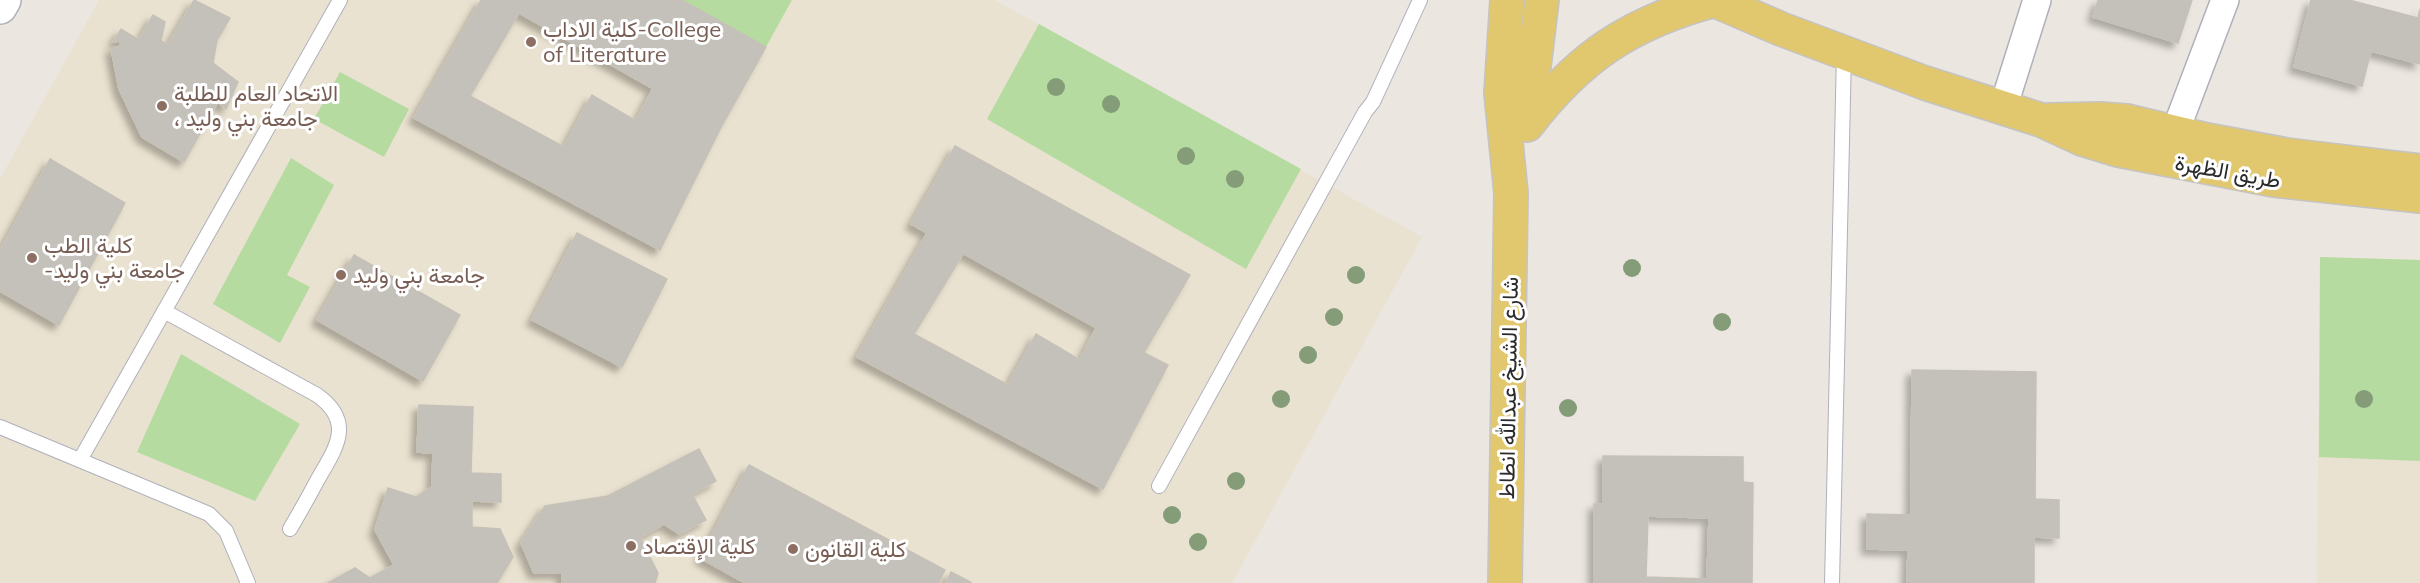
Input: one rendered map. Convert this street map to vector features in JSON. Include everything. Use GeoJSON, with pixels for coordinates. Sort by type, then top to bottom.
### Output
{"type":"FeatureCollection","features":[{"type":"Feature","properties":{"kind":"main road"},"geometry":{"type":"LineString","coordinates":[[0,8],[4,0]]}},
{"type":"Feature","properties":{"kind":"main road"},"geometry":{"type":"LineString","coordinates":[[1487,0],[1504,41]]}},
{"type":"Feature","properties":{"kind":"main road","name":"شارع الشيخ عبدالله انطاط"},"geometry":{"type":"LineString","coordinates":[[1505,583],[1511,193],[1501,93],[1507,0]]}},
{"type":"Feature","properties":{"kind":"main road","name":"شارع الشيخ عبدالله انطاط"},"geometry":{"type":"LineString","coordinates":[[1511,193],[1527,125],[1542,0]]}},
{"type":"Feature","properties":{"kind":"main road"},"geometry":{"type":"LineString","coordinates":[[1527,125],[1569,75],[1595,54],[1652,20],[1715,0]]}},
{"type":"Feature","properties":{"kind":"main road","name":"طريق الظهرة"},"geometry":{"type":"LineString","coordinates":[[1715,0],[1844,53],[1925,83],[2041,120],[2082,139],[2118,150],[2196,167],[2274,180],[2420,196]]}},
{"type":"Feature","properties":{"kind":"main road","name":"طريق الظهرة"},"geometry":{"type":"LineString","coordinates":[[2041,120],[2127,121],[2287,155],[2420,171]]}},
{"type":"Feature","properties":{"kind":"street"},"geometry":{"type":"LineString","coordinates":[[2003,108],[2037,0]]}},
{"type":"Feature","properties":{"kind":"street"},"geometry":{"type":"LineString","coordinates":[[2175,132],[2225,0]]}},
{"type":"Feature","properties":{"kind":"lane"},"geometry":{"type":"LineString","coordinates":[[80,460],[340,0]]}},
{"type":"Feature","properties":{"kind":"lane"},"geometry":{"type":"LineString","coordinates":[[1159,486],[1365,112],[1373,102],[1420,0]]}},
{"type":"Feature","properties":{"kind":"lane"},"geometry":{"type":"LineString","coordinates":[[1832,583],[1844,53]]}},
{"type":"Feature","properties":{"kind":"lane"},"geometry":{"type":"LineString","coordinates":[[165,311],[317,395],[334,411],[339,421],[338,444],[290,529]]}},
{"type":"Feature","properties":{"kind":"lane"},"geometry":{"type":"LineString","coordinates":[[0,427],[209,514],[226,531],[248,583]]}},
{"type":"Feature","properties":{"kind":"shaded area"},"geometry":{"type":"Polygon","coordinates":[[[99,0],[995,0],[1422,237],[1232,583],[0,583],[0,179],[99,0]]]}},
{"type":"Feature","properties":{"kind":"shaded area"},"geometry":{"type":"Polygon","coordinates":[[[2320,257],[2420,260],[2420,583],[2317,583],[2320,257]]]}},
{"type":"Feature","properties":{"kind":"green space"},"geometry":{"type":"Polygon","coordinates":[[[682,0],[792,0],[766,47],[682,0]]]}},
{"type":"Feature","properties":{"kind":"green space"},"geometry":{"type":"Polygon","coordinates":[[[1039,24],[1301,169],[1246,269],[987,119],[1039,24]]]}},
{"type":"Feature","properties":{"kind":"green space"},"geometry":{"type":"Polygon","coordinates":[[[340,72],[409,109],[384,157],[314,119],[340,72]]]}},
{"type":"Feature","properties":{"kind":"green space"},"geometry":{"type":"Polygon","coordinates":[[[291,158],[334,185],[287,275],[310,287],[280,343],[213,304],[291,158]]]}},
{"type":"Feature","properties":{"kind":"green space"},"geometry":{"type":"Polygon","coordinates":[[[2320,257],[2420,260],[2420,461],[2319,457],[2320,257]]]}},
{"type":"Feature","properties":{"kind":"green space"},"geometry":{"type":"Polygon","coordinates":[[[181,354],[300,424],[255,501],[137,452],[181,354]]]}},
{"type":"Feature","properties":{"kind":"building"},"geometry":{"type":"Polygon","coordinates":[[[194,0],[230,18],[217,40],[213,63],[238,82],[226,109],[218,102],[184,162],[142,137],[119,89],[111,48],[121,46],[120,41],[113,42],[121,29],[139,40],[153,15],[165,22],[161,41],[168,45],[194,0]]]}},
{"type":"Feature","properties":{"kind":"building"},"geometry":{"type":"Polygon","coordinates":[[[481,0],[496,0],[519,13],[470,96],[564,147],[592,95],[636,121],[653,88],[721,127],[660,250],[414,118],[481,0]]]}},
{"type":"Feature","properties":{"kind":"building"},"geometry":{"type":"Polygon","coordinates":[[[496,0],[682,0],[766,47],[721,127],[496,0]]]}},
{"type":"Feature","properties":{"kind":"building"},"geometry":{"type":"Polygon","coordinates":[[[2098,0],[2192,0],[2178,43],[2093,17],[2098,0]]]}},
{"type":"Feature","properties":{"kind":"building"},"geometry":{"type":"Polygon","coordinates":[[[2311,0],[2349,0],[2418,18],[2420,9],[2420,64],[2371,51],[2362,86],[2294,67],[2311,0]]]}},
{"type":"Feature","properties":{"kind":"building"},"geometry":{"type":"Polygon","coordinates":[[[955,146],[1190,275],[1143,354],[911,224],[955,146]]]}},
{"type":"Feature","properties":{"kind":"building"},"geometry":{"type":"Polygon","coordinates":[[[50,159],[125,203],[59,325],[0,291],[0,251],[50,159]]]}},
{"type":"Feature","properties":{"kind":"building"},"geometry":{"type":"Polygon","coordinates":[[[577,233],[667,279],[622,367],[532,320],[577,233]]]}},
{"type":"Feature","properties":{"kind":"building"},"geometry":{"type":"Polygon","coordinates":[[[927,233],[963,254],[914,334],[1008,385],[1036,334],[1080,360],[1096,328],[1168,365],[1103,489],[857,357],[927,233]]]}},
{"type":"Feature","properties":{"kind":"building"},"geometry":{"type":"Polygon","coordinates":[[[354,255],[460,315],[423,381],[317,320],[354,255]]]}},
{"type":"Feature","properties":{"kind":"building"},"geometry":{"type":"Polygon","coordinates":[[[1912,370],[2036,372],[2035,499],[2059,500],[2059,538],[2034,537],[2034,583],[1907,583],[1908,550],[1867,549],[1867,514],[1911,515],[1912,370]]]}},
{"type":"Feature","properties":{"kind":"building"},"geometry":{"type":"Polygon","coordinates":[[[419,405],[473,407],[471,473],[501,474],[501,502],[472,501],[472,527],[500,529],[513,557],[497,583],[328,583],[355,568],[370,578],[394,565],[375,530],[388,488],[416,497],[432,487],[433,453],[417,452],[419,405]]]}},
{"type":"Feature","properties":{"kind":"building"},"geometry":{"type":"Polygon","coordinates":[[[699,449],[716,481],[692,494],[706,520],[679,534],[664,524],[640,537],[658,573],[655,583],[562,583],[562,573],[534,573],[521,543],[545,506],[608,496],[699,449]]]}},
{"type":"Feature","properties":{"kind":"building"},"geometry":{"type":"Polygon","coordinates":[[[1603,456],[1743,457],[1743,482],[1753,483],[1752,583],[1594,583],[1594,504],[1603,504],[1603,456]],[[1648,516],[1646,577],[1707,579],[1709,518],[1648,516]]]}},
{"type":"Feature","properties":{"kind":"building"},"geometry":{"type":"Polygon","coordinates":[[[749,465],[945,570],[938,583],[745,583],[700,558],[749,465]]]}},
{"type":"Feature","properties":{"kind":"building"},"geometry":{"type":"Polygon","coordinates":[[[951,572],[972,583],[946,583],[951,572]]]}},
{"type":"Feature","properties":{"kind":"place","name":"كلية الاداب-College of Literature"},"geometry":{"type":"Point","coordinates":[531,42]}},
{"type":"Feature","properties":{"kind":"place","name":"الاتحاد العام للطلبة ، جامعة بني وليد"},"geometry":{"type":"Point","coordinates":[162,106]}},
{"type":"Feature","properties":{"kind":"place","name":"كلية الطب -جامعة بني وليد"},"geometry":{"type":"Point","coordinates":[32,258]}},
{"type":"Feature","properties":{"kind":"place","name":"جامعة بني وليد"},"geometry":{"type":"Point","coordinates":[341,275]}},
{"type":"Feature","properties":{"kind":"place","name":"كلية الإقتصاد"},"geometry":{"type":"Point","coordinates":[631,546]}},
{"type":"Feature","properties":{"kind":"place","name":"كلية القانون"},"geometry":{"type":"Point","coordinates":[793,549]}}]}
